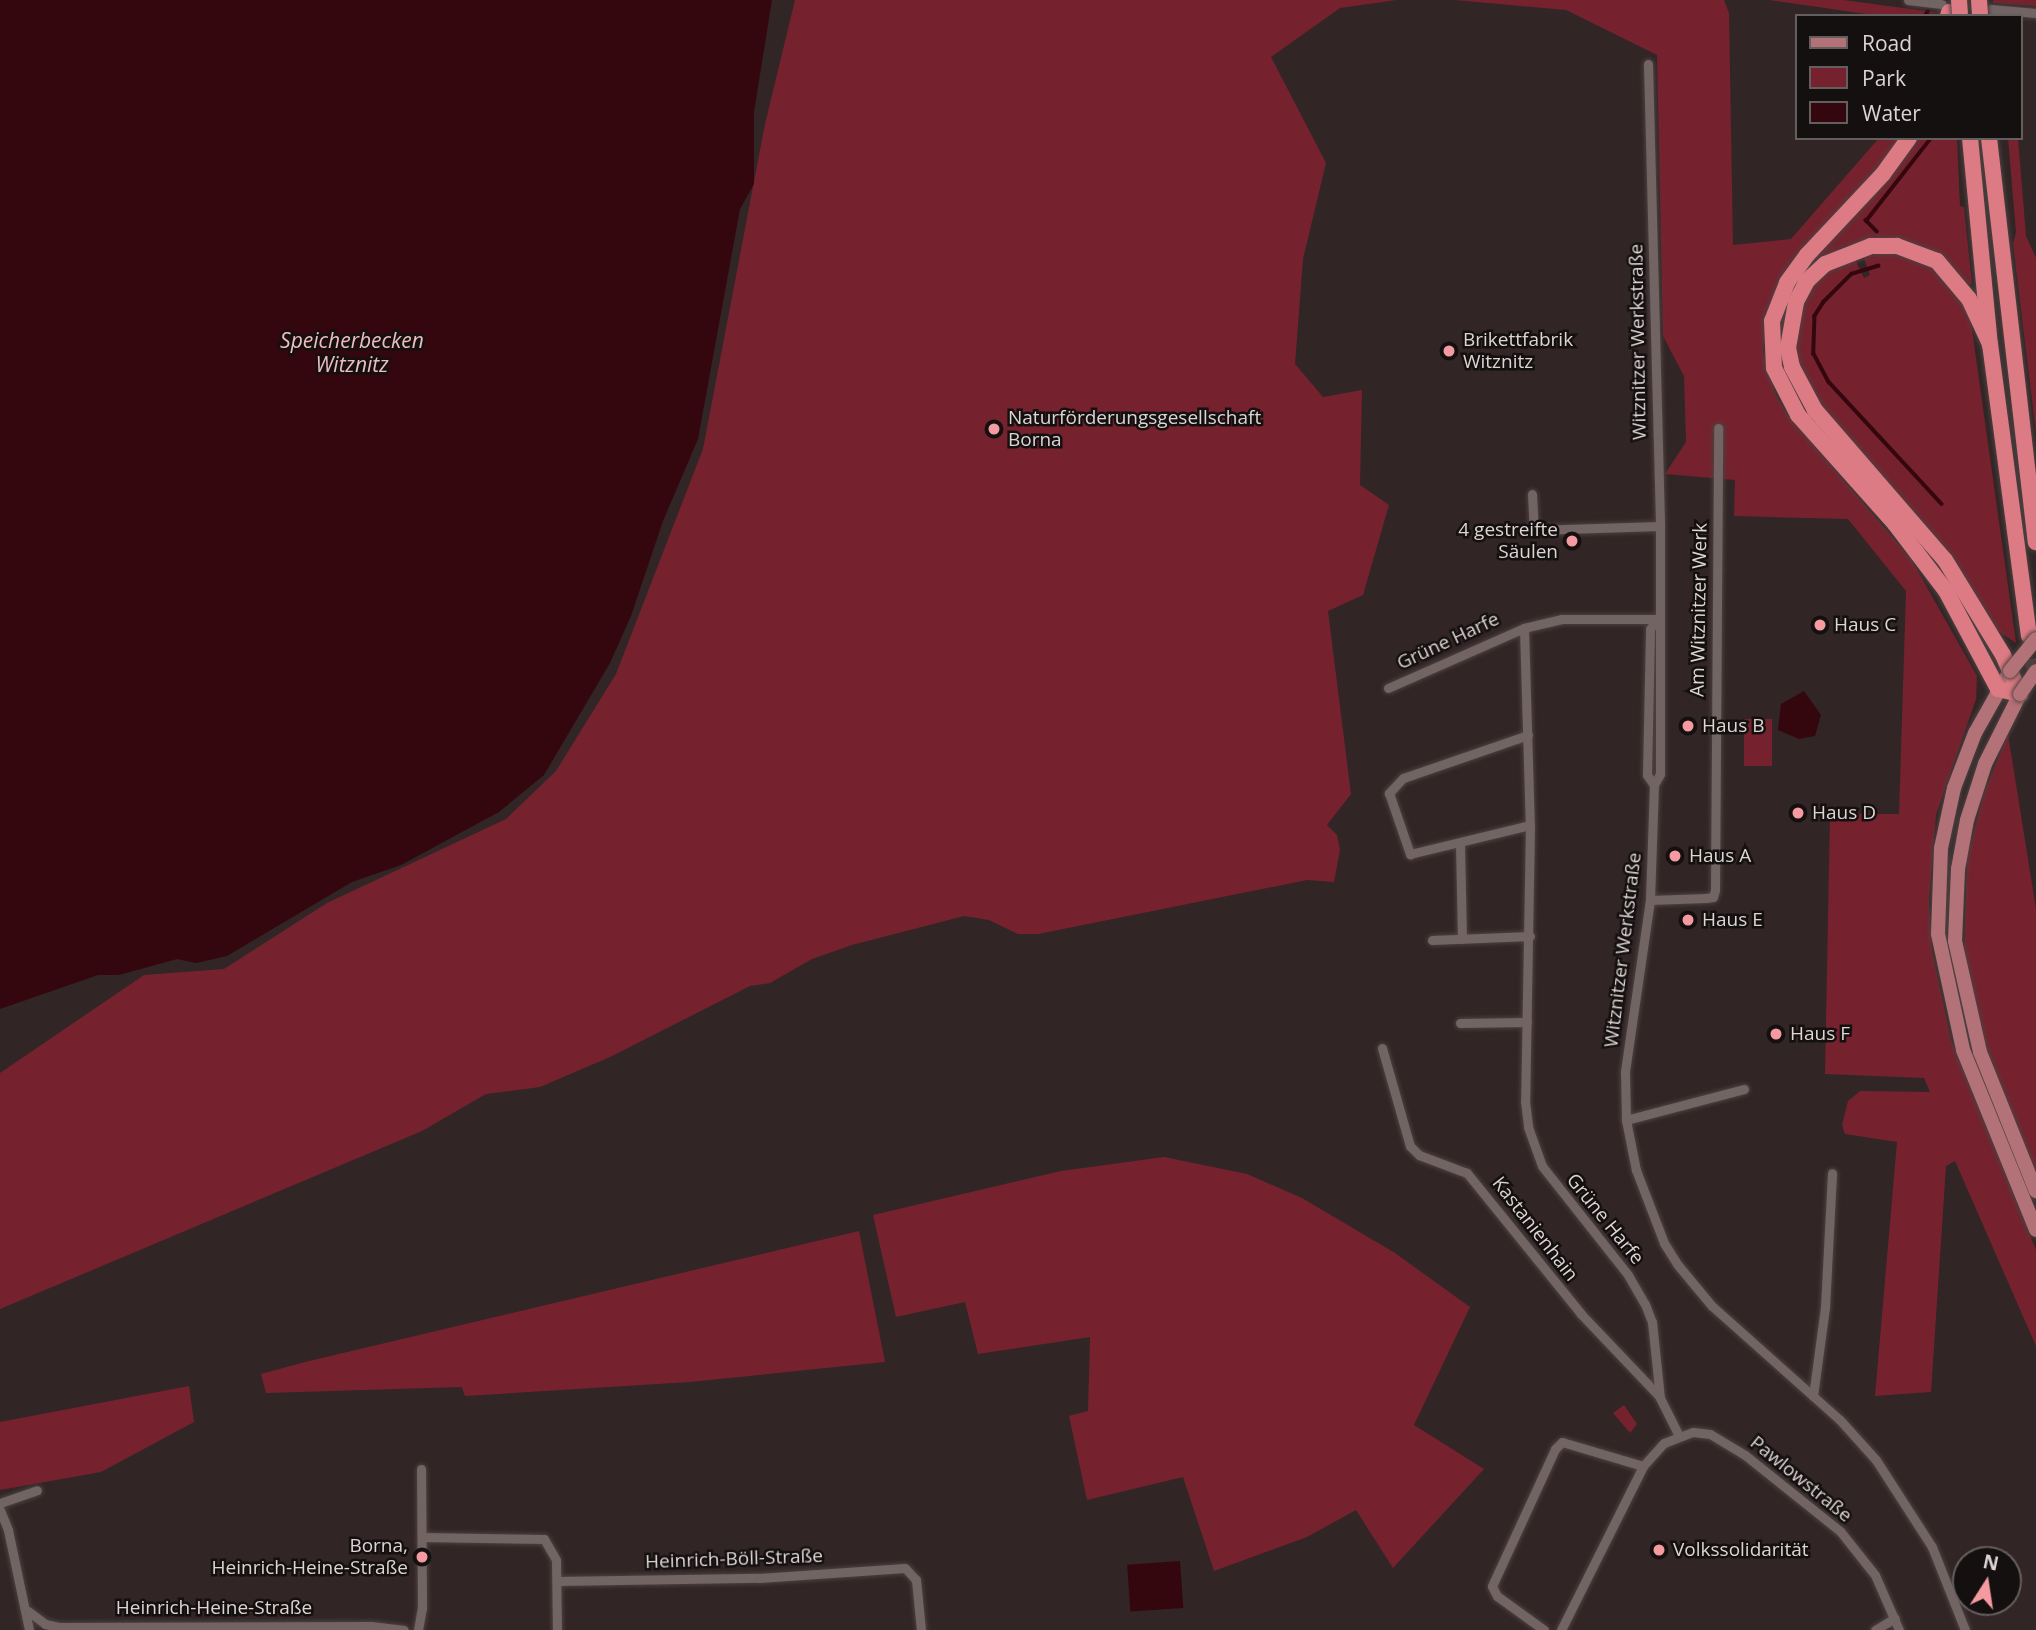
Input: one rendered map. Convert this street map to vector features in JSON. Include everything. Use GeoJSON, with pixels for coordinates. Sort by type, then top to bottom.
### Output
{"type":"FeatureCollection","features":[{"type":"Feature","properties":{"kind":"highway"},"geometry":{"type":"LineString","coordinates":[[1908,140],[1883,174],[1807,255],[1787,283],[1772,321],[1773,368],[1798,415],[1895,524],[1946,591],[2005,679],[2020,694]]}},
{"type":"Feature","properties":{"kind":"highway"},"geometry":{"type":"LineString","coordinates":[[1970,140],[1990,344],[2032,637]]}},
{"type":"Feature","properties":{"kind":"highway"},"geometry":{"type":"LineString","coordinates":[[1989,140],[2036,542]]}},
{"type":"Feature","properties":{"kind":"highway"},"geometry":{"type":"LineString","coordinates":[[1990,344],[1969,299],[1937,261],[1897,246],[1871,246],[1825,264],[1807,282],[1796,302],[1788,348],[1792,367],[1815,410],[1945,560],[2003,655],[2005,679]]}},
{"type":"Feature","properties":{"kind":"main road"},"geometry":{"type":"LineString","coordinates":[[2032,637],[2005,679],[1962,762],[1946,817],[1938,877],[1938,934],[1963,1051],[2036,1230]]}},
{"type":"Feature","properties":{"kind":"main road"},"geometry":{"type":"LineString","coordinates":[[2036,671],[2020,694],[1990,752],[1967,820],[1958,869],[1955,941],[1980,1052],[2036,1191]]}},
{"type":"Feature","properties":{"kind":"street"},"geometry":{"type":"LineString","coordinates":[[1908,0],[1952,9]]}},
{"type":"Feature","properties":{"kind":"street"},"geometry":{"type":"LineString","coordinates":[[1983,10],[2036,13]]}},
{"type":"Feature","properties":{"kind":"street","name":"Witznitzer Werkstraße"},"geometry":{"type":"LineString","coordinates":[[1648,64],[1660,526],[1657,619],[1661,628],[1660,774],[1654,785],[1650,900],[1625,1072],[1626,1120],[1636,1170],[1664,1243],[1677,1264],[1750,1343],[1861,1441],[1901,1495],[1932,1547],[1965,1630]]}},
{"type":"Feature","properties":{"kind":"street","name":"Am Witznitzer Werk"},"geometry":{"type":"LineString","coordinates":[[1650,900],[1713,897],[1715,890],[1718,428]]}},
{"type":"Feature","properties":{"kind":"street"},"geometry":{"type":"LineString","coordinates":[[1532,494],[1534,530],[1660,526]]}},
{"type":"Feature","properties":{"kind":"street","name":"Grüne Harfe"},"geometry":{"type":"LineString","coordinates":[[1388,688],[1524,628],[1562,620],[1657,619]]}},
{"type":"Feature","properties":{"kind":"street","name":"Grüne Harfe"},"geometry":{"type":"LineString","coordinates":[[1524,628],[1530,825],[1525,1101],[1533,1146],[1555,1187],[1641,1295],[1653,1322],[1660,1398],[1678,1434]]}},
{"type":"Feature","properties":{"kind":"street"},"geometry":{"type":"LineString","coordinates":[[1528,735],[1393,784],[1389,793],[1410,853],[1460,844],[1530,825]]}},
{"type":"Feature","properties":{"kind":"street"},"geometry":{"type":"LineString","coordinates":[[1460,844],[1462,939]]}},
{"type":"Feature","properties":{"kind":"street"},"geometry":{"type":"LineString","coordinates":[[1432,940],[1530,936]]}},
{"type":"Feature","properties":{"kind":"street"},"geometry":{"type":"LineString","coordinates":[[1460,1023],[1527,1022]]}},
{"type":"Feature","properties":{"kind":"street","name":"Kastanienhain"},"geometry":{"type":"LineString","coordinates":[[1382,1048],[1410,1146],[1475,1181],[1581,1314],[1660,1398]]}},
{"type":"Feature","properties":{"kind":"street"},"geometry":{"type":"LineString","coordinates":[[1626,1120],[1744,1089]]}},
{"type":"Feature","properties":{"kind":"street"},"geometry":{"type":"LineString","coordinates":[[1813,1396],[1825,1307],[1832,1173]]}},
{"type":"Feature","properties":{"kind":"street","name":"Pawlowstraße"},"geometry":{"type":"LineString","coordinates":[[1678,1434],[1693,1432],[1719,1439],[1816,1509],[1864,1559],[1899,1630]]}},
{"type":"Feature","properties":{"kind":"street"},"geometry":{"type":"LineString","coordinates":[[1561,1630],[1643,1466],[1678,1434]]}},
{"type":"Feature","properties":{"kind":"street"},"geometry":{"type":"LineString","coordinates":[[1544,1630],[1497,1595],[1492,1586],[1555,1449],[1562,1442],[1643,1466]]}},
{"type":"Feature","properties":{"kind":"street"},"geometry":{"type":"LineString","coordinates":[[418,1630],[422,1536],[421,1469]]}},
{"type":"Feature","properties":{"kind":"street"},"geometry":{"type":"LineString","coordinates":[[0,1503],[37,1490]]}},
{"type":"Feature","properties":{"kind":"street"},"geometry":{"type":"LineString","coordinates":[[0,1510],[28,1611],[29,1630]]}},
{"type":"Feature","properties":{"kind":"street"},"geometry":{"type":"LineString","coordinates":[[422,1536],[544,1539],[554,1550],[558,1581],[557,1630]]}},
{"type":"Feature","properties":{"kind":"street","name":"Heinrich-Böll-Straße"},"geometry":{"type":"LineString","coordinates":[[558,1581],[759,1578],[899,1567],[911,1572],[916,1580],[921,1630]]}},
{"type":"Feature","properties":{"kind":"street","name":"Heinrich-Heine-Straße"},"geometry":{"type":"LineString","coordinates":[[28,1611],[45,1624],[59,1627],[371,1626],[404,1630]]}},
{"type":"Feature","properties":{"kind":"street"},"geometry":{"type":"LineString","coordinates":[[1875,1630],[1895,1618]]}},
{"type":"Feature","properties":{"kind":"green space"},"geometry":{"type":"Polygon","coordinates":[[[795,0],[1397,0],[1340,8],[1271,57],[1326,163],[1303,259],[1295,364],[1323,397],[1362,390],[1360,485],[1389,505],[1363,595],[1328,611],[1351,794],[1327,825],[1337,835],[1340,850],[1334,882],[1307,880],[1038,934],[1018,934],[989,920],[964,916],[852,945],[812,959],[770,983],[750,986],[610,1057],[540,1087],[486,1094],[422,1131],[0,1309],[0,1073],[144,975],[224,969],[327,903],[506,819],[556,771],[616,674],[703,449],[765,124],[795,0]]]}},
{"type":"Feature","properties":{"kind":"green space"},"geometry":{"type":"Polygon","coordinates":[[[1455,0],[1724,0],[1729,13],[1733,245],[1791,239],[1877,140],[1899,140],[1766,316],[1763,352],[1776,395],[1788,415],[1911,559],[1977,676],[1976,699],[1936,815],[1929,901],[1932,950],[1951,1040],[2036,1250],[2036,1346],[1955,1161],[1946,1166],[1931,1392],[1875,1396],[1897,1142],[1845,1134],[1842,1125],[1848,1101],[1860,1091],[1930,1092],[1924,1078],[1825,1074],[1830,814],[1899,814],[1906,591],[1848,519],[1734,516],[1735,480],[1665,474],[1686,442],[1684,376],[1663,336],[1657,55],[1566,10],[1455,0]]]}},
{"type":"Feature","properties":{"kind":"green space"},"geometry":{"type":"Polygon","coordinates":[[[1769,0],[1843,0],[1941,13],[1866,14],[1769,0]]]}},
{"type":"Feature","properties":{"kind":"green space"},"geometry":{"type":"Polygon","coordinates":[[[1993,0],[2036,0],[2036,6],[1993,3],[1993,0]]]}},
{"type":"Feature","properties":{"kind":"green space"},"geometry":{"type":"Polygon","coordinates":[[[1912,140],[1957,140],[1960,206],[1964,207],[1972,284],[1966,285],[1939,256],[1919,246],[1868,240],[1845,246],[1821,260],[1792,297],[1784,328],[1785,362],[1942,566],[1926,554],[1806,417],[1781,371],[1779,316],[1795,277],[1912,140]]]}},
{"type":"Feature","properties":{"kind":"green space"},"geometry":{"type":"Polygon","coordinates":[[[2008,140],[2018,140],[2026,236],[2036,258],[2036,433],[2013,244],[2016,232],[2008,140]]]}},
{"type":"Feature","properties":{"kind":"green space"},"geometry":{"type":"Polygon","coordinates":[[[1889,250],[1942,271],[1970,315],[2016,643],[1995,629],[1828,415],[1807,387],[1794,349],[1797,319],[1810,289],[1835,264],[1855,259],[1864,278],[1870,275],[1862,253],[1889,250]]]}},
{"type":"Feature","properties":{"kind":"green space"},"geometry":{"type":"Polygon","coordinates":[[[1744,719],[1772,719],[1772,766],[1744,766],[1744,719]]]}},
{"type":"Feature","properties":{"kind":"green space"},"geometry":{"type":"Polygon","coordinates":[[[2008,734],[2036,909],[2036,1172],[1998,1083],[1977,1018],[1964,956],[1967,858],[1984,793],[2008,734]]]}},
{"type":"Feature","properties":{"kind":"green space"},"geometry":{"type":"Polygon","coordinates":[[[1164,1157],[1247,1174],[1302,1198],[1395,1253],[1470,1307],[1414,1425],[1484,1469],[1393,1568],[1356,1510],[1307,1537],[1214,1571],[1183,1477],[1087,1500],[1069,1416],[1088,1411],[1090,1337],[978,1354],[965,1302],[896,1317],[873,1215],[1061,1171],[1164,1157]]]}},
{"type":"Feature","properties":{"kind":"green space"},"geometry":{"type":"Polygon","coordinates":[[[859,1231],[885,1362],[690,1382],[465,1396],[462,1387],[266,1393],[261,1374],[305,1362],[859,1231]]]}},
{"type":"Feature","properties":{"kind":"green space"},"geometry":{"type":"Polygon","coordinates":[[[189,1386],[194,1422],[101,1472],[0,1490],[0,1422],[189,1386]]]}},
{"type":"Feature","properties":{"kind":"green space"},"geometry":{"type":"Polygon","coordinates":[[[1624,1405],[1637,1424],[1630,1433],[1613,1413],[1624,1405]]]}},
{"type":"Feature","properties":{"kind":"water","name":"Speicherbecken Witznitz"},"geometry":{"type":"Polygon","coordinates":[[[0,0],[772,0],[754,112],[754,184],[740,209],[698,439],[663,521],[631,616],[610,663],[544,775],[499,812],[401,865],[352,882],[227,956],[196,963],[177,959],[119,975],[98,975],[0,1009],[0,0]]]}},
{"type":"Feature","properties":{"kind":"water"},"geometry":{"type":"Polygon","coordinates":[[[1804,691],[1821,715],[1815,736],[1799,739],[1778,730],[1781,704],[1804,691]]]}},
{"type":"Feature","properties":{"kind":"water"},"geometry":{"type":"Polygon","coordinates":[[[1180,1561],[1183,1608],[1130,1612],[1127,1565],[1180,1561]]]}},
{"type":"Feature","properties":{"kind":"waterway"},"geometry":{"type":"LineString","coordinates":[[1877,232],[1866,221],[1929,140]]}},
{"type":"Feature","properties":{"kind":"waterway"},"geometry":{"type":"LineString","coordinates":[[1879,266],[1852,274],[1824,302],[1815,316],[1814,354],[1829,382],[1942,504]]}},
{"type":"Feature","properties":{"kind":"tunnel"},"geometry":{"type":"LineString","coordinates":[[2029,635],[2036,679]]}},
{"type":"Feature","properties":{"kind":"place","name":"Brikettfabrik Witznitz"},"geometry":{"type":"Point","coordinates":[1449,351]}},
{"type":"Feature","properties":{"kind":"place","name":"Naturförderungsgesellschaft Borna"},"geometry":{"type":"Point","coordinates":[994,429]}},
{"type":"Feature","properties":{"kind":"place","name":"4 gestreifte Säulen"},"geometry":{"type":"Point","coordinates":[1572,541]}},
{"type":"Feature","properties":{"kind":"place","name":"Haus C"},"geometry":{"type":"Point","coordinates":[1820,625]}},
{"type":"Feature","properties":{"kind":"place","name":"Haus B"},"geometry":{"type":"Point","coordinates":[1688,726]}},
{"type":"Feature","properties":{"kind":"place","name":"Haus D"},"geometry":{"type":"Point","coordinates":[1798,813]}},
{"type":"Feature","properties":{"kind":"place","name":"Haus A"},"geometry":{"type":"Point","coordinates":[1675,856]}},
{"type":"Feature","properties":{"kind":"place","name":"Haus E"},"geometry":{"type":"Point","coordinates":[1688,920]}},
{"type":"Feature","properties":{"kind":"place","name":"Haus F"},"geometry":{"type":"Point","coordinates":[1776,1034]}},
{"type":"Feature","properties":{"kind":"place","name":"Volkssolidarität"},"geometry":{"type":"Point","coordinates":[1659,1550]}},
{"type":"Feature","properties":{"kind":"place","name":"Borna, Heinrich-Heine-Straße"},"geometry":{"type":"Point","coordinates":[422,1557]}}]}
